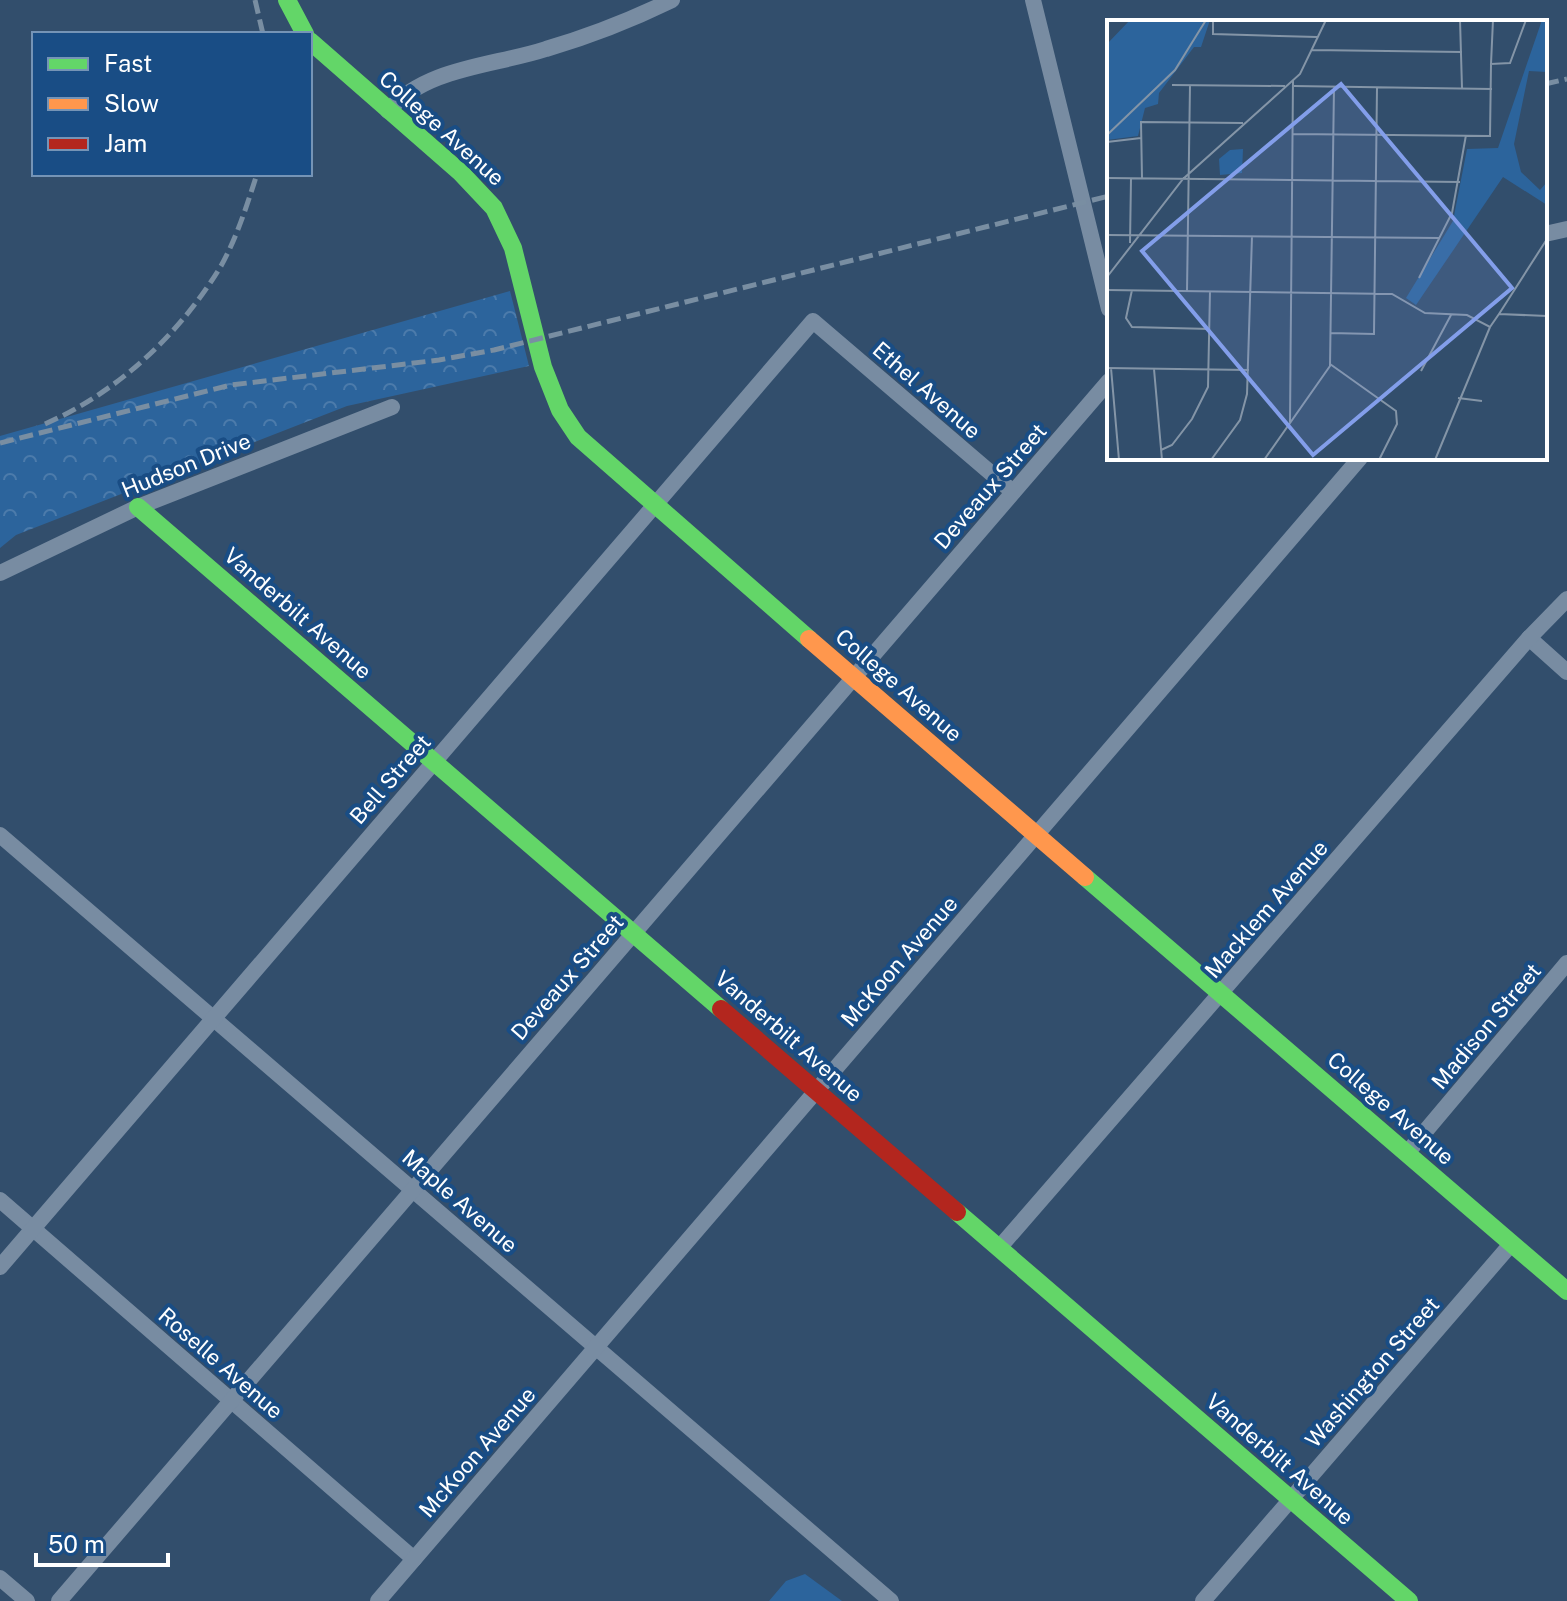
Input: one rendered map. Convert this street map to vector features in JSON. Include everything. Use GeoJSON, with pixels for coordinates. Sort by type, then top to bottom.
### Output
{"type":"FeatureCollection","features":[{"type":"Feature","properties":{"kind":"main road"},"geometry":{"type":"LineString","coordinates":[[287,0],[304,32]]}},
{"type":"Feature","properties":{"kind":"main road","name":"College Avenue"},"geometry":{"type":"LineString","coordinates":[[312,43],[470,181],[494,208],[513,248],[543,367],[560,410],[578,437],[654,506],[1567,1291]]}},
{"type":"Feature","properties":{"kind":"main road","name":"Vanderbilt Avenue"},"geometry":{"type":"LineString","coordinates":[[138,507],[1409,1601]]}},
{"type":"Feature","properties":{"kind":"street"},"geometry":{"type":"LineString","coordinates":[[388,111],[407,93],[428,81],[591,35],[672,0]]}},
{"type":"Feature","properties":{"kind":"street"},"geometry":{"type":"LineString","coordinates":[[1033,0],[1107,301]]}},
{"type":"Feature","properties":{"kind":"street","name":"Bell Street"},"geometry":{"type":"LineString","coordinates":[[0,1267],[813,321]]}},
{"type":"Feature","properties":{"kind":"street","name":"Ethel Avenue"},"geometry":{"type":"LineString","coordinates":[[813,321],[1013,492]]}},
{"type":"Feature","properties":{"kind":"street","name":"Deveaux Street"},"geometry":{"type":"LineString","coordinates":[[59,1601],[1107,383]]}},
{"type":"Feature","properties":{"kind":"street","name":"Hudson Drive"},"geometry":{"type":"LineString","coordinates":[[0,573],[138,507],[392,407]]}},
{"type":"Feature","properties":{"kind":"street","name":"McKoon Avenue"},"geometry":{"type":"LineString","coordinates":[[378,1601],[1358,460]]}},
{"type":"Feature","properties":{"kind":"street","name":"Macklem Avenue"},"geometry":{"type":"LineString","coordinates":[[999,1248],[1529,638],[1567,599]]}},
{"type":"Feature","properties":{"kind":"street"},"geometry":{"type":"LineString","coordinates":[[1529,638],[1567,672]]}},
{"type":"Feature","properties":{"kind":"street","name":"Maple Avenue"},"geometry":{"type":"LineString","coordinates":[[0,835],[891,1601]]}},
{"type":"Feature","properties":{"kind":"street","name":"Madison Street"},"geometry":{"type":"LineString","coordinates":[[1407,1153],[1567,963]]}},
{"type":"Feature","properties":{"kind":"street"},"geometry":{"type":"LineString","coordinates":[[1553,980],[1567,992]]}},
{"type":"Feature","properties":{"kind":"street","name":"Roselle Avenue"},"geometry":{"type":"LineString","coordinates":[[0,1200],[414,1559]]}},
{"type":"Feature","properties":{"kind":"street","name":"Washington Street"},"geometry":{"type":"LineString","coordinates":[[1203,1601],[1512,1243]]}},
{"type":"Feature","properties":{"kind":"street"},"geometry":{"type":"LineString","coordinates":[[0,1578],[27,1601]]}},
{"type":"Feature","properties":{"kind":"green space"},"geometry":{"type":"Polygon","coordinates":[[[510,291],[529,366],[347,406],[16,535],[0,548],[0,436],[510,291]]]}},
{"type":"Feature","properties":{"kind":"green space"},"geometry":{"type":"Polygon","coordinates":[[[805,1574],[842,1601],[769,1601],[786,1581],[805,1574]]]}},
{"type":"Feature","properties":{"kind":"railway"},"geometry":{"type":"LineString","coordinates":[[255,0],[263,32]]}},
{"type":"Feature","properties":{"kind":"railway"},"geometry":{"type":"LineString","coordinates":[[1547,84],[1567,79]]}},
{"type":"Feature","properties":{"kind":"railway"},"geometry":{"type":"LineString","coordinates":[[45,424],[72,411],[122,378],[186,315],[227,255],[256,176]]}},
{"type":"Feature","properties":{"kind":"railway"},"geometry":{"type":"LineString","coordinates":[[0,443],[231,385],[439,360],[494,350],[1107,197]]}},
{"type":"Feature","properties":{"kind":"traffic: fast"},"geometry":{"type":"LineString","coordinates":[[287,0],[304,32]]}},
{"type":"Feature","properties":{"kind":"traffic: fast"},"geometry":{"type":"LineString","coordinates":[[312,43],[461,173],[494,208],[513,248],[543,367],[560,410],[578,437],[809,639]]}},
{"type":"Feature","properties":{"kind":"traffic: fast"},"geometry":{"type":"LineString","coordinates":[[138,507],[721,1009]]}},
{"type":"Feature","properties":{"kind":"traffic: fast"},"geometry":{"type":"LineString","coordinates":[[1085,877],[1567,1291]]}},
{"type":"Feature","properties":{"kind":"traffic: fast"},"geometry":{"type":"LineString","coordinates":[[957,1212],[1409,1601]]}},
{"type":"Feature","properties":{"kind":"traffic: slow"},"geometry":{"type":"LineString","coordinates":[[809,639],[1085,877]]}},
{"type":"Feature","properties":{"kind":"traffic: jam"},"geometry":{"type":"LineString","coordinates":[[721,1009],[957,1212]]}}]}
